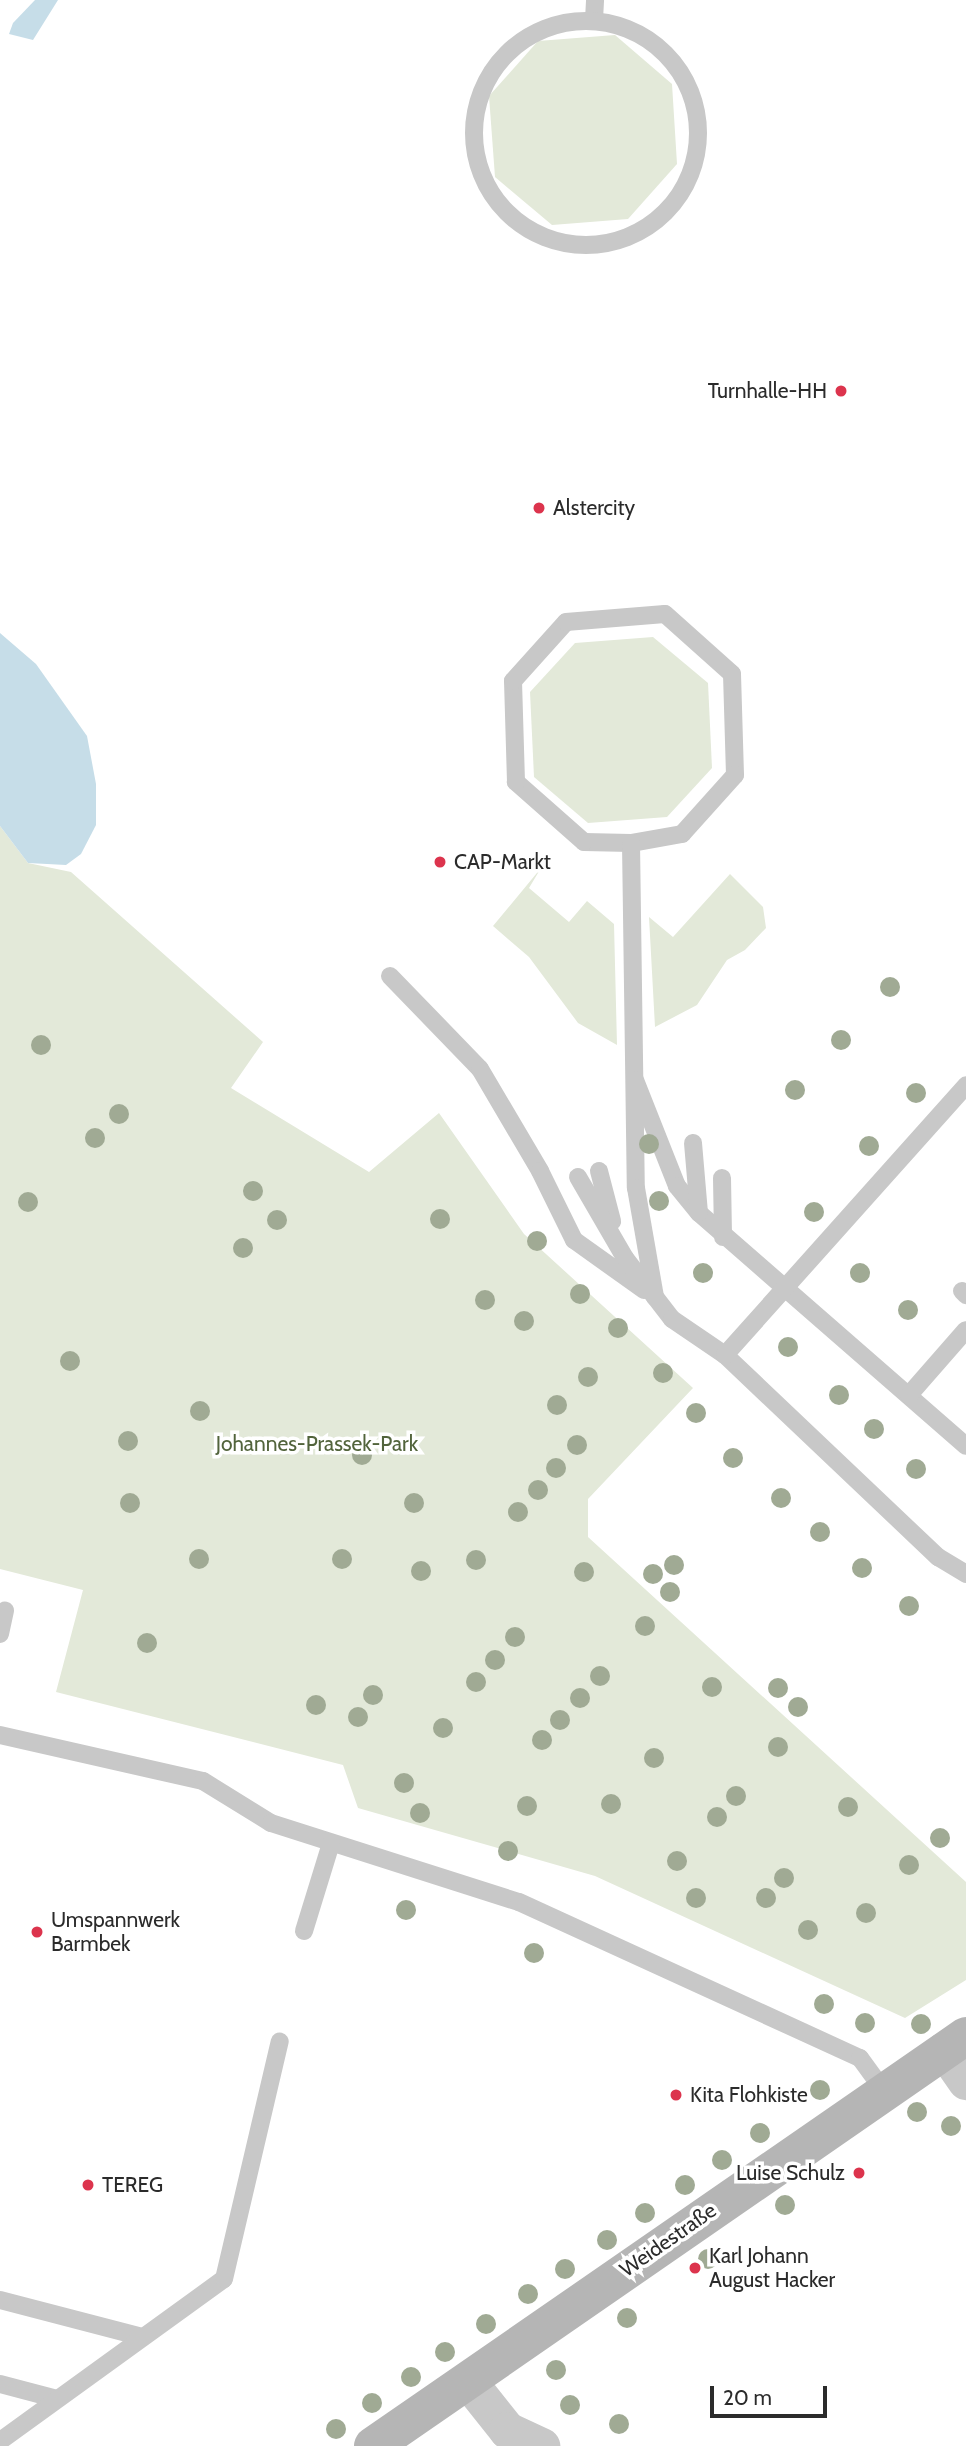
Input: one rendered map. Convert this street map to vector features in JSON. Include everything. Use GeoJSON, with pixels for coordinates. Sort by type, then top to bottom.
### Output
{"type":"FeatureCollection","features":[{"type":"Feature","properties":{"kind":"street","name":"Weidestraße"},"geometry":{"type":"LineString","coordinates":[[373,2446],[883,2090],[955,2043]]}},
{"type":"Feature","properties":{"kind":"street"},"geometry":{"type":"LineString","coordinates":[[955,2043],[966,2081]]}},
{"type":"Feature","properties":{"kind":"street"},"geometry":{"type":"LineString","coordinates":[[468,2381],[507,2430],[541,2446]]}},
{"type":"Feature","properties":{"kind":"lane"},"geometry":{"type":"LineString","coordinates":[[594,20],[595,0]]}},
{"type":"Feature","properties":{"kind":"lane"},"geometry":{"type":"LineString","coordinates":[[594,20],[632,30],[664,51],[688,83],[698,120],[696,159],[681,195],[654,223],[619,242],[583,246],[548,240],[517,223],[492,197],[477,164],[473,128],[480,93],[498,62],[516,46],[558,24],[594,20]]}},
{"type":"Feature","properties":{"kind":"lane"},"geometry":{"type":"LineString","coordinates":[[664,614],[732,674],[735,775],[682,834],[631,843],[584,842],[516,782],[513,681],[566,622],[664,614]]}},
{"type":"Feature","properties":{"kind":"lane"},"geometry":{"type":"LineString","coordinates":[[631,843],[636,1188],[656,1298]]}},
{"type":"Feature","properties":{"kind":"lane"},"geometry":{"type":"LineString","coordinates":[[390,976],[480,1069],[540,1171],[574,1240],[656,1298]]}},
{"type":"Feature","properties":{"kind":"lane"},"geometry":{"type":"LineString","coordinates":[[635,1080],[677,1186],[699,1213],[723,1237],[788,1287],[966,1446]]}},
{"type":"Feature","properties":{"kind":"lane"},"geometry":{"type":"LineString","coordinates":[[725,1355],[966,1085]]}},
{"type":"Feature","properties":{"kind":"lane"},"geometry":{"type":"LineString","coordinates":[[693,1143],[699,1213]]}},
{"type":"Feature","properties":{"kind":"lane"},"geometry":{"type":"LineString","coordinates":[[599,1171],[617,1241]]}},
{"type":"Feature","properties":{"kind":"lane"},"geometry":{"type":"LineString","coordinates":[[578,1177],[617,1241],[671,1319],[725,1355],[938,1557],[966,1574]]}},
{"type":"Feature","properties":{"kind":"lane"},"geometry":{"type":"LineString","coordinates":[[722,1178],[723,1237]]}},
{"type":"Feature","properties":{"kind":"lane"},"geometry":{"type":"LineString","coordinates":[[909,1395],[966,1331]]}},
{"type":"Feature","properties":{"kind":"lane"},"geometry":{"type":"LineString","coordinates":[[0,1634],[5,1611]]}},
{"type":"Feature","properties":{"kind":"lane"},"geometry":{"type":"LineString","coordinates":[[0,1735],[203,1781],[271,1823],[519,1902],[860,2058],[883,2090]]}},
{"type":"Feature","properties":{"kind":"lane"},"geometry":{"type":"LineString","coordinates":[[304,1931],[331,1843]]}},
{"type":"Feature","properties":{"kind":"lane"},"geometry":{"type":"LineString","coordinates":[[0,2441],[224,2279],[280,2041]]}},
{"type":"Feature","properties":{"kind":"lane"},"geometry":{"type":"LineString","coordinates":[[0,2300],[142,2337]]}},
{"type":"Feature","properties":{"kind":"lane"},"geometry":{"type":"LineString","coordinates":[[0,2384],[57,2399]]}},
{"type":"Feature","properties":{"kind":"green space"},"geometry":{"type":"Polygon","coordinates":[[[615,35],[672,84],[677,164],[628,219],[552,225],[495,177],[489,96],[538,41],[615,35]]]}},
{"type":"Feature","properties":{"kind":"green space"},"geometry":{"type":"Polygon","coordinates":[[[653,637],[708,683],[712,768],[667,817],[588,823],[534,777],[530,692],[575,643],[653,637]]]}},
{"type":"Feature","properties":{"kind":"green space","name":"Johannes-Prassek-Park"},"geometry":{"type":"Polygon","coordinates":[[[0,826],[28,863],[71,872],[263,1042],[231,1088],[369,1172],[439,1113],[524,1234],[693,1388],[588,1499],[588,1537],[966,1882],[966,1980],[905,2018],[595,1876],[358,1808],[343,1765],[56,1692],[83,1590],[0,1569],[0,826]]]}},
{"type":"Feature","properties":{"kind":"green space"},"geometry":{"type":"Polygon","coordinates":[[[541,868],[529,888],[569,922],[587,901],[614,924],[617,1045],[578,1023],[529,957],[493,926],[541,868]]]}},
{"type":"Feature","properties":{"kind":"green space"},"geometry":{"type":"Polygon","coordinates":[[[730,874],[763,907],[766,928],[745,950],[727,960],[697,1005],[655,1027],[649,917],[673,937],[730,874]]]}},
{"type":"Feature","properties":{"kind":"water"},"geometry":{"type":"Polygon","coordinates":[[[35,0],[58,0],[33,40],[9,34],[13,23],[35,0]]]}},
{"type":"Feature","properties":{"kind":"water"},"geometry":{"type":"Polygon","coordinates":[[[0,633],[36,664],[87,736],[96,784],[96,825],[81,854],[66,865],[28,863],[0,826],[0,633]]]}},
{"type":"Feature","properties":{"kind":"place","name":"Turnhalle-HH"},"geometry":{"type":"Point","coordinates":[841,391]}},
{"type":"Feature","properties":{"kind":"place","name":"Alstercity"},"geometry":{"type":"Point","coordinates":[539,508]}},
{"type":"Feature","properties":{"kind":"place","name":"CAP-Markt"},"geometry":{"type":"Point","coordinates":[440,862]}},
{"type":"Feature","properties":{"kind":"place","name":"Umspannwerk Barmbek"},"geometry":{"type":"Point","coordinates":[37,1932]}},
{"type":"Feature","properties":{"kind":"place","name":"Kita Flohkiste"},"geometry":{"type":"Point","coordinates":[676,2095]}},
{"type":"Feature","properties":{"kind":"place","name":"Luise Schulz"},"geometry":{"type":"Point","coordinates":[859,2173]}},
{"type":"Feature","properties":{"kind":"place","name":"TEREG"},"geometry":{"type":"Point","coordinates":[88,2185]}},
{"type":"Feature","properties":{"kind":"place","name":"Karl Johann August Hacker"},"geometry":{"type":"Point","coordinates":[695,2268]}}]}
